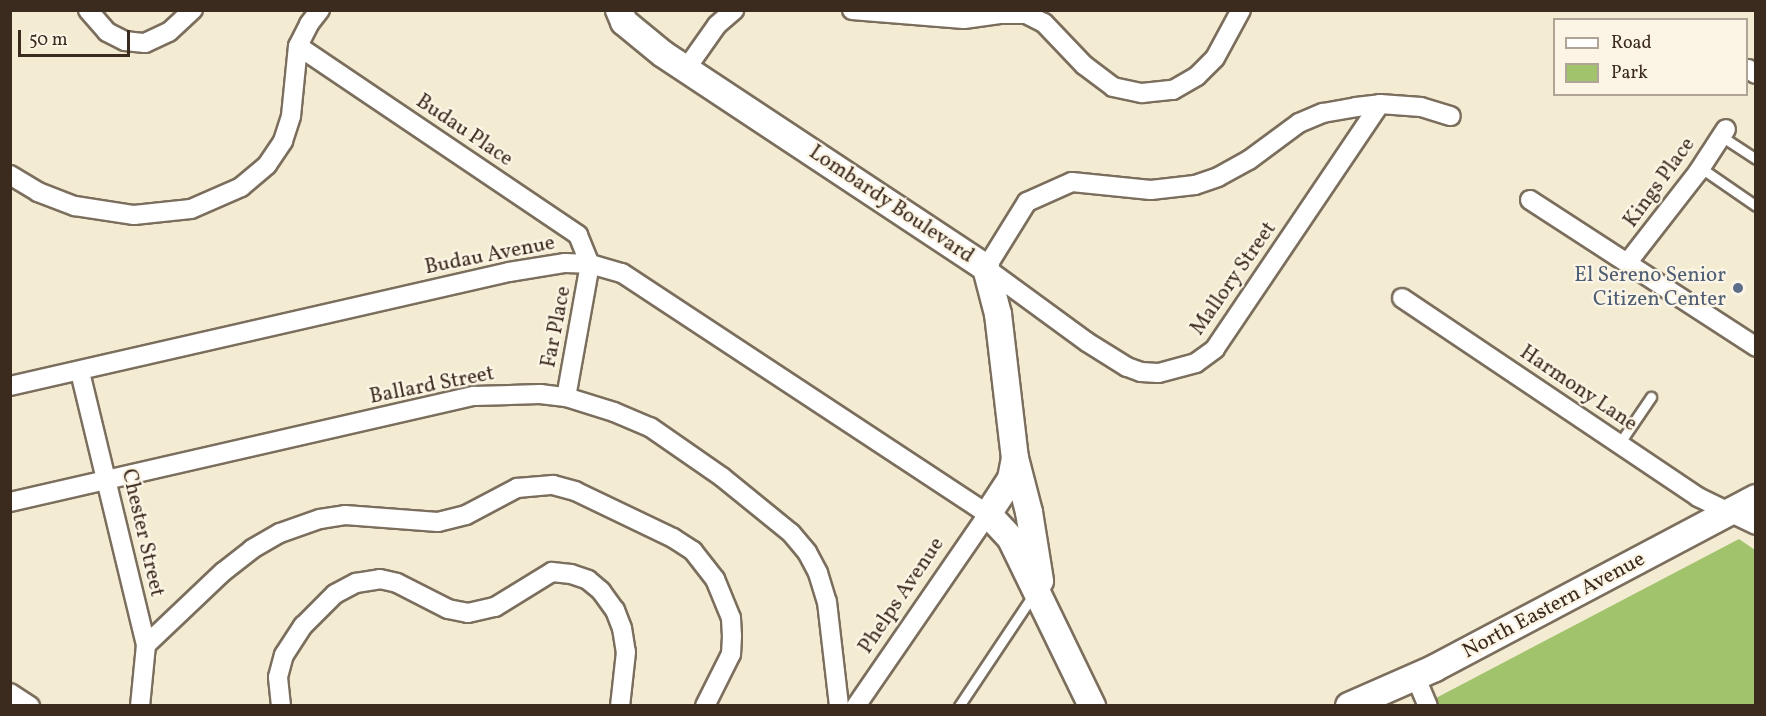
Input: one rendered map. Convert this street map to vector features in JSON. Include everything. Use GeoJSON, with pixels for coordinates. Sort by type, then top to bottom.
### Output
{"type":"FeatureCollection","features":[{"type":"Feature","properties":{"kind":"street"},"geometry":{"type":"LineString","coordinates":[[88,10],[107,33],[125,41],[146,43],[169,32],[193,10]]}},
{"type":"Feature","properties":{"kind":"street"},"geometry":{"type":"LineString","coordinates":[[10,175],[38,192],[75,206],[134,215],[191,209],[241,187],[267,165],[283,141],[291,116],[298,46],[309,24],[320,10]]}},
{"type":"Feature","properties":{"kind":"street","name":"Lombardy Boulevard"},"geometry":{"type":"LineString","coordinates":[[619,10],[624,22],[663,54],[986,268],[998,314],[1015,458],[1011,479],[988,514]]}},
{"type":"Feature","properties":{"kind":"street"},"geometry":{"type":"LineString","coordinates":[[686,69],[717,25],[734,10]]}},
{"type":"Feature","properties":{"kind":"street"},"geometry":{"type":"LineString","coordinates":[[852,10],[964,19],[1000,14],[1026,14],[1044,23],[1084,66],[1113,87],[1142,93],[1173,90],[1197,76],[1215,58],[1241,10]]}},
{"type":"Feature","properties":{"kind":"street","name":"Budau Place"},"geometry":{"type":"LineString","coordinates":[[298,46],[578,235],[590,264]]}},
{"type":"Feature","properties":{"kind":"street"},"geometry":{"type":"LineString","coordinates":[[986,268],[1027,202],[1072,182],[1151,190],[1195,185],[1218,177],[1249,160],[1299,123],[1323,113],[1380,104],[1421,107],[1451,116]]}},
{"type":"Feature","properties":{"kind":"street","name":"Mallory Street"},"geometry":{"type":"LineString","coordinates":[[986,268],[1087,342],[1127,367],[1141,372],[1158,373],[1196,363],[1215,349],[1380,104]]}},
{"type":"Feature","properties":{"kind":"street","name":"Kings Place"},"geometry":{"type":"LineString","coordinates":[[1628,262],[1701,168],[1724,132]]}},
{"type":"Feature","properties":{"kind":"street"},"geometry":{"type":"LineString","coordinates":[[1530,200],[1755,347]]}},
{"type":"Feature","properties":{"kind":"street","name":"Budau Avenue"},"geometry":{"type":"LineString","coordinates":[[10,386],[80,372],[509,272],[564,263],[590,264],[622,273],[988,514]]}},
{"type":"Feature","properties":{"kind":"street","name":"Far Place"},"geometry":{"type":"LineString","coordinates":[[566,398],[590,264]]}},
{"type":"Feature","properties":{"kind":"street","name":"Harmony Lane"},"geometry":{"type":"LineString","coordinates":[[1402,298],[1698,497],[1755,525]]}},
{"type":"Feature","properties":{"kind":"street","name":"Chester Street"},"geometry":{"type":"LineString","coordinates":[[80,372],[146,645],[140,705]]}},
{"type":"Feature","properties":{"kind":"street","name":"Ballard Street"},"geometry":{"type":"LineString","coordinates":[[10,502],[474,396],[540,394],[566,398],[614,412],[650,427],[722,477],[791,534],[807,552],[818,573],[827,602],[839,705]]}},
{"type":"Feature","properties":{"kind":"street"},"geometry":{"type":"LineString","coordinates":[[1015,458],[1029,512],[1040,598]]}},
{"type":"Feature","properties":{"kind":"street"},"geometry":{"type":"LineString","coordinates":[[146,645],[223,572],[252,549],[280,533],[320,519],[345,515],[438,522],[466,515],[517,488],[553,485],[576,491],[673,538],[693,551],[715,579],[731,618],[731,654],[705,705]]}},
{"type":"Feature","properties":{"kind":"street","name":"North Eastern Avenue"},"geometry":{"type":"LineString","coordinates":[[1349,705],[1416,678],[1732,513],[1755,498]]}},
{"type":"Feature","properties":{"kind":"street"},"geometry":{"type":"LineString","coordinates":[[988,514],[1011,539],[1092,705]]}},
{"type":"Feature","properties":{"kind":"street","name":"Phelps Avenue"},"geometry":{"type":"LineString","coordinates":[[856,705],[988,514]]}},
{"type":"Feature","properties":{"kind":"street"},"geometry":{"type":"LineString","coordinates":[[281,705],[278,677],[284,655],[303,626],[335,594],[356,583],[380,579],[397,583],[448,609],[468,613],[495,607],[552,572],[571,574],[588,580],[602,591],[615,610],[622,628],[626,652],[620,705]]}},
{"type":"Feature","properties":{"kind":"street"},"geometry":{"type":"LineString","coordinates":[[1416,678],[1428,705]]}},
{"type":"Feature","properties":{"kind":"street"},"geometry":{"type":"LineString","coordinates":[[10,693],[30,705]]}},
{"type":"Feature","properties":{"kind":"lane"},"geometry":{"type":"LineString","coordinates":[[1724,132],[1755,159]]}},
{"type":"Feature","properties":{"kind":"lane"},"geometry":{"type":"LineString","coordinates":[[1701,168],[1755,206]]}},
{"type":"Feature","properties":{"kind":"lane"},"geometry":{"type":"LineString","coordinates":[[1619,444],[1650,397]]}},
{"type":"Feature","properties":{"kind":"lane"},"geometry":{"type":"LineString","coordinates":[[959,705],[1040,598]]}},
{"type":"Feature","properties":{"kind":"green space"},"geometry":{"type":"Polygon","coordinates":[[[1739,539],[1755,550],[1755,705],[1439,705],[1436,698],[1739,539]]]}},
{"type":"Feature","properties":{"kind":"place","name":"El Sereno Senior Citizen Center"},"geometry":{"type":"Point","coordinates":[1738,288]}}]}
